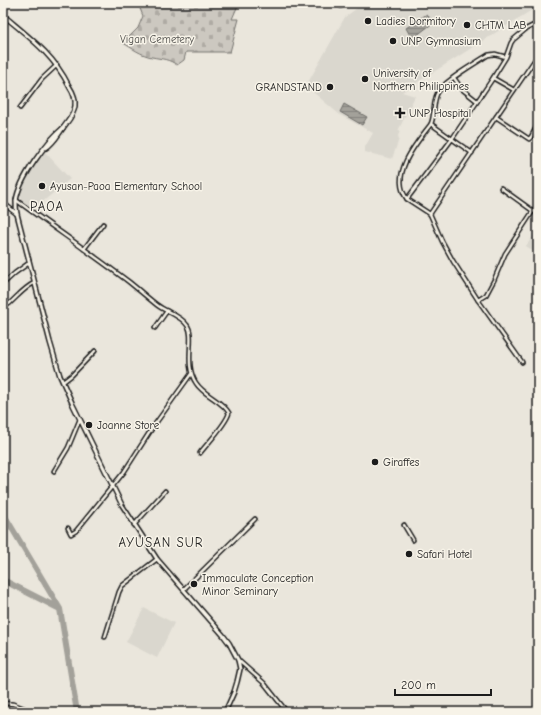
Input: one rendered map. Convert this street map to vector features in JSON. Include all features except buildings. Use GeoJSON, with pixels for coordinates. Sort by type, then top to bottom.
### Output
{"type":"FeatureCollection","features":[{"type":"Feature","properties":{"kind":"street"},"geometry":{"type":"LineString","coordinates":[[337,3],[341,6],[348,3]]}},
{"type":"Feature","properties":{"kind":"street"},"geometry":{"type":"LineString","coordinates":[[3,15],[40,46],[57,64],[70,86],[75,101],[72,117],[36,159],[25,177],[16,200],[17,214],[50,342],[63,382],[125,511],[157,559],[223,635],[238,660],[240,669],[237,682],[225,712]]}},
{"type":"Feature","properties":{"kind":"street"},"geometry":{"type":"LineString","coordinates":[[407,199],[452,139],[493,78],[506,57],[510,43],[526,29],[538,24]]}},
{"type":"Feature","properties":{"kind":"street"},"geometry":{"type":"LineString","coordinates":[[506,57],[495,54],[488,55],[443,85],[437,93],[431,124],[413,149],[403,170],[402,190],[407,199],[430,214],[453,261],[478,300],[522,362]]}},
{"type":"Feature","properties":{"kind":"street"},"geometry":{"type":"LineString","coordinates":[[430,214],[538,55]]}},
{"type":"Feature","properties":{"kind":"street"},"geometry":{"type":"LineString","coordinates":[[20,108],[42,79],[57,64]]}},
{"type":"Feature","properties":{"kind":"street"},"geometry":{"type":"LineString","coordinates":[[454,78],[462,89],[477,101]]}},
{"type":"Feature","properties":{"kind":"street"},"geometry":{"type":"LineString","coordinates":[[493,78],[514,90]]}},
{"type":"Feature","properties":{"kind":"street"},"geometry":{"type":"LineString","coordinates":[[496,117],[529,139],[538,124]]}},
{"type":"Feature","properties":{"kind":"street"},"geometry":{"type":"LineString","coordinates":[[431,124],[472,153]]}},
{"type":"Feature","properties":{"kind":"street"},"geometry":{"type":"LineString","coordinates":[[501,188],[533,211],[538,212]]}},
{"type":"Feature","properties":{"kind":"street"},"geometry":{"type":"LineString","coordinates":[[16,200],[130,283],[158,306],[184,321],[189,328],[191,336],[189,357],[191,374],[198,387],[224,407],[229,413],[223,425],[200,453]]}},
{"type":"Feature","properties":{"kind":"street"},"geometry":{"type":"LineString","coordinates":[[3,204],[17,214]]}},
{"type":"Feature","properties":{"kind":"street"},"geometry":{"type":"LineString","coordinates":[[478,300],[486,295],[505,254],[533,211]]}},
{"type":"Feature","properties":{"kind":"street"},"geometry":{"type":"LineString","coordinates":[[84,249],[103,224]]}},
{"type":"Feature","properties":{"kind":"street"},"geometry":{"type":"LineString","coordinates":[[3,284],[29,263]]}},
{"type":"Feature","properties":{"kind":"street"},"geometry":{"type":"LineString","coordinates":[[5,303],[9,304],[24,289],[34,283]]}},
{"type":"Feature","properties":{"kind":"street"},"geometry":{"type":"LineString","coordinates":[[155,328],[167,311]]}},
{"type":"Feature","properties":{"kind":"street"},"geometry":{"type":"LineString","coordinates":[[63,382],[72,375],[95,351]]}},
{"type":"Feature","properties":{"kind":"street"},"geometry":{"type":"LineString","coordinates":[[68,528],[71,534],[76,531],[113,486],[132,462],[153,427],[191,374]]}},
{"type":"Feature","properties":{"kind":"street"},"geometry":{"type":"LineString","coordinates":[[54,472],[68,448],[80,419]]}},
{"type":"Feature","properties":{"kind":"street"},"geometry":{"type":"LineString","coordinates":[[134,525],[165,491]]}},
{"type":"Feature","properties":{"kind":"street"},"geometry":{"type":"LineString","coordinates":[[184,589],[255,519]]}},
{"type":"Feature","properties":{"kind":"street"},"geometry":{"type":"LineString","coordinates":[[404,525],[413,540]]}},
{"type":"Feature","properties":{"kind":"street"},"geometry":{"type":"LineString","coordinates":[[105,637],[122,586],[157,559]]}},
{"type":"Feature","properties":{"kind":"street"},"geometry":{"type":"LineString","coordinates":[[238,660],[264,682],[287,712]]}},
{"type":"Feature","properties":{"kind":"street"},"geometry":{"type":"LineString","coordinates":[[3,702],[34,712]]}},
{"type":"Feature","properties":{"kind":"shaded area","name":"University of Northern Philippines"},"geometry":{"type":"Polygon","coordinates":[[[364,3],[538,3],[538,6],[402,92],[415,96],[398,131],[400,131],[398,136],[399,139],[392,159],[365,152],[365,147],[373,133],[340,115],[306,86],[345,17],[364,3]]]}},
{"type":"Feature","properties":{"kind":"shaded area"},"geometry":{"type":"Polygon","coordinates":[[[427,14],[433,23],[412,39],[406,28],[427,14]]]}},
{"type":"Feature","properties":{"kind":"shaded area"},"geometry":{"type":"Polygon","coordinates":[[[344,104],[367,117],[362,125],[340,112],[344,104]]]}},
{"type":"Feature","properties":{"kind":"shaded area","name":"Ayusan-Paoa Elementary School"},"geometry":{"type":"Polygon","coordinates":[[[44,151],[70,179],[34,209],[22,201],[19,194],[25,179],[35,162],[44,151]]]}},
{"type":"Feature","properties":{"kind":"shaded area"},"geometry":{"type":"Polygon","coordinates":[[[538,229],[538,254],[526,246],[538,229]]]}},
{"type":"Feature","properties":{"kind":"shaded area"},"geometry":{"type":"Polygon","coordinates":[[[144,608],[174,623],[157,658],[126,642],[144,608]]]}},
{"type":"Feature","properties":{"kind":"green space","name":"Vigan Cemetery"},"geometry":{"type":"Polygon","coordinates":[[[116,3],[239,3],[232,19],[239,19],[230,52],[186,52],[184,60],[177,65],[168,60],[144,55],[123,43],[138,28],[143,16],[139,6],[121,8],[116,5],[116,3]]]}},
{"type":"Feature","properties":{"kind":"waterway"},"geometry":{"type":"LineString","coordinates":[[3,513],[60,609],[77,712]]}},
{"type":"Feature","properties":{"kind":"waterway"},"geometry":{"type":"LineString","coordinates":[[3,580],[58,608]]}},
{"type":"Feature","properties":{"kind":"place","name":"Ladies Dormitory"},"geometry":{"type":"Point","coordinates":[368,21]}},
{"type":"Feature","properties":{"kind":"place","name":"CHTM LAB"},"geometry":{"type":"Point","coordinates":[467,25]}},
{"type":"Feature","properties":{"kind":"place","name":"UNP Gymnasium"},"geometry":{"type":"Point","coordinates":[393,41]}},
{"type":"Feature","properties":{"kind":"place","name":"University of Northern Philippines"},"geometry":{"type":"Point","coordinates":[365,79]}},
{"type":"Feature","properties":{"kind":"place","name":"GRANDSTAND"},"geometry":{"type":"Point","coordinates":[330,87]}},
{"type":"Feature","properties":{"kind":"place","name":"UNP Hospital"},"geometry":{"type":"Point","coordinates":[400,113]}},
{"type":"Feature","properties":{"kind":"place","name":"Ayusan-Paoa Elementary School"},"geometry":{"type":"Point","coordinates":[42,186]}},
{"type":"Feature","properties":{"kind":"place","name":"Joanne Store"},"geometry":{"type":"Point","coordinates":[89,425]}},
{"type":"Feature","properties":{"kind":"place","name":"Giraffes"},"geometry":{"type":"Point","coordinates":[375,462]}},
{"type":"Feature","properties":{"kind":"place","name":"Safari Hotel"},"geometry":{"type":"Point","coordinates":[409,554]}},
{"type":"Feature","properties":{"kind":"place","name":"Immaculate Conception Minor Seminary"},"geometry":{"type":"Point","coordinates":[194,584]}},
{"type":"Feature","properties":{"kind":"district","name":"PAOA"},"geometry":{"type":"Point","coordinates":[47,206]}},
{"type":"Feature","properties":{"kind":"district","name":"AYUSAN SUR"},"geometry":{"type":"Point","coordinates":[161,542]}}]}
